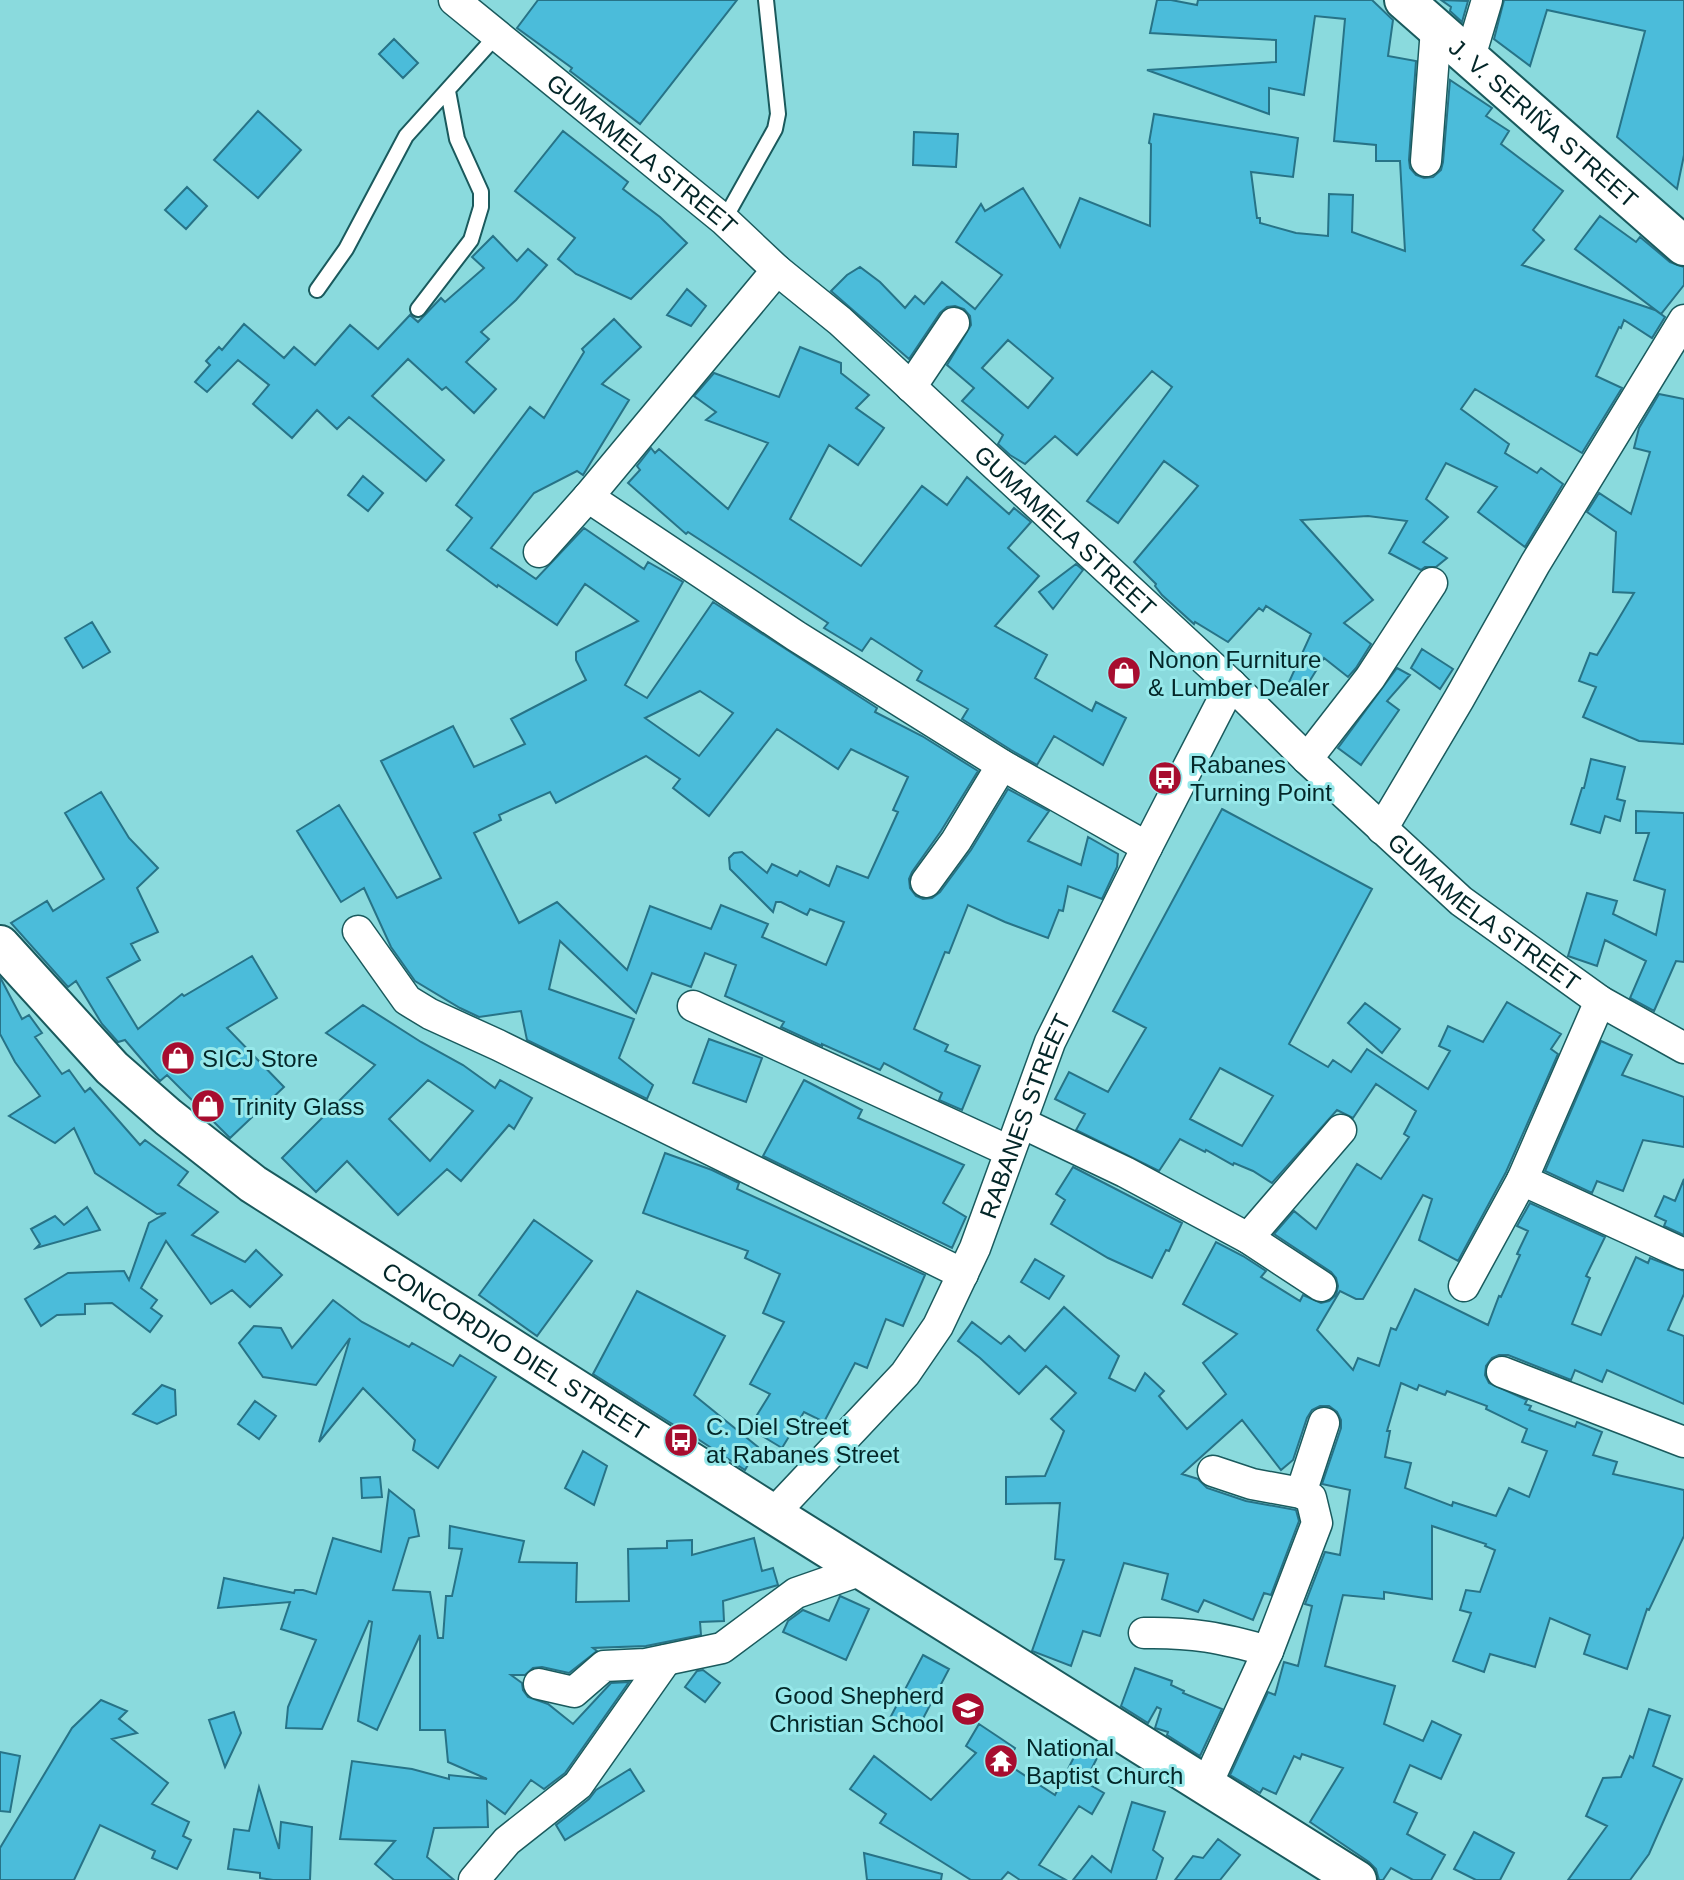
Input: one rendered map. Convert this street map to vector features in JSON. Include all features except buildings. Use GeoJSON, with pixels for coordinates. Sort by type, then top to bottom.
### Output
{"type":"FeatureCollection","features":[{"type":"Feature","properties":{"kind":"main road","name":"J. V. SERIÑA STREET"},"geometry":{"type":"LineString","coordinates":[[1404,0],[1684,246]]}},
{"type":"Feature","properties":{"kind":"main road","name":"CONCORDIO DIEL STREET"},"geometry":{"type":"LineString","coordinates":[[0,945],[112,1068],[168,1117],[253,1184],[1357,1880]]}},
{"type":"Feature","properties":{"kind":"street","name":"GUMAMELA STREET"},"geometry":{"type":"LineString","coordinates":[[454,0],[723,220],[840,321],[1461,901],[1600,1001],[1684,1048]]}},
{"type":"Feature","properties":{"kind":"street"},"geometry":{"type":"LineString","coordinates":[[1470,58],[1487,0]]}},
{"type":"Feature","properties":{"kind":"street"},"geometry":{"type":"LineString","coordinates":[[1426,161],[1436,29]]}},
{"type":"Feature","properties":{"kind":"street"},"geometry":{"type":"LineString","coordinates":[[539,552],[589,497],[778,270]]}},
{"type":"Feature","properties":{"kind":"street"},"geometry":{"type":"LineString","coordinates":[[1382,829],[1535,564],[1684,320]]}},
{"type":"Feature","properties":{"kind":"street"},"geometry":{"type":"LineString","coordinates":[[911,387],[954,323]]}},
{"type":"Feature","properties":{"kind":"street"},"geometry":{"type":"LineString","coordinates":[[589,497],[796,636],[1002,765],[1147,847]]}},
{"type":"Feature","properties":{"kind":"street"},"geometry":{"type":"LineString","coordinates":[[1307,759],[1370,678],[1432,583]]}},
{"type":"Feature","properties":{"kind":"street","name":"RABANES STREET"},"geometry":{"type":"LineString","coordinates":[[773,1514],[905,1374],[939,1326],[975,1248],[1050,1042],[1231,684]]}},
{"type":"Feature","properties":{"kind":"street"},"geometry":{"type":"LineString","coordinates":[[926,881],[956,841],[1002,765]]}},
{"type":"Feature","properties":{"kind":"street"},"geometry":{"type":"LineString","coordinates":[[358,931],[407,1000],[429,1014],[510,1051],[963,1274]]}},
{"type":"Feature","properties":{"kind":"street"},"geometry":{"type":"LineString","coordinates":[[1464,1286],[1522,1180],[1600,1001]]}},
{"type":"Feature","properties":{"kind":"street"},"geometry":{"type":"LineString","coordinates":[[693,1006],[1009,1151]]}},
{"type":"Feature","properties":{"kind":"street"},"geometry":{"type":"LineString","coordinates":[[1022,1123],[1125,1172],[1248,1238],[1321,1286]]}},
{"type":"Feature","properties":{"kind":"street"},"geometry":{"type":"LineString","coordinates":[[1248,1238],[1341,1130]]}},
{"type":"Feature","properties":{"kind":"street"},"geometry":{"type":"LineString","coordinates":[[1522,1180],[1684,1254]]}},
{"type":"Feature","properties":{"kind":"street"},"geometry":{"type":"LineString","coordinates":[[1502,1372],[1684,1442]]}},
{"type":"Feature","properties":{"kind":"street"},"geometry":{"type":"LineString","coordinates":[[1301,1493],[1324,1423]]}},
{"type":"Feature","properties":{"kind":"street"},"geometry":{"type":"LineString","coordinates":[[1206,1786],[1268,1651],[1317,1523],[1311,1498],[1301,1493],[1252,1484],[1213,1471]]}},
{"type":"Feature","properties":{"kind":"street"},"geometry":{"type":"LineString","coordinates":[[539,1684],[574,1692],[604,1666],[646,1664],[722,1648],[796,1593],[862,1570]]}},
{"type":"Feature","properties":{"kind":"street"},"geometry":{"type":"LineString","coordinates":[[1144,1633],[1216,1637],[1268,1651]]}},
{"type":"Feature","properties":{"kind":"street"},"geometry":{"type":"LineString","coordinates":[[474,1880],[507,1841],[578,1785],[666,1660]]}},
{"type":"Feature","properties":{"kind":"lane"},"geometry":{"type":"LineString","coordinates":[[723,220],[775,129],[778,114],[766,0]]}},
{"type":"Feature","properties":{"kind":"lane"},"geometry":{"type":"LineString","coordinates":[[317,290],[346,249],[406,136],[497,35]]}},
{"type":"Feature","properties":{"kind":"lane"},"geometry":{"type":"LineString","coordinates":[[418,309],[471,240],[481,207],[481,191],[457,139],[448,91]]}},
{"type":"Feature","properties":{"kind":"place","name":"Nonon Furniture & Lumber Dealer"},"geometry":{"type":"Point","coordinates":[1124,673]}},
{"type":"Feature","properties":{"kind":"place","name":"Rabanes Turning Point"},"geometry":{"type":"Point","coordinates":[1165,778]}},
{"type":"Feature","properties":{"kind":"place","name":"SICJ Store"},"geometry":{"type":"Point","coordinates":[178,1058]}},
{"type":"Feature","properties":{"kind":"place","name":"Trinity Glass"},"geometry":{"type":"Point","coordinates":[208,1106]}},
{"type":"Feature","properties":{"kind":"place","name":"C. Diel Street at Rabanes Street"},"geometry":{"type":"Point","coordinates":[681,1440]}},
{"type":"Feature","properties":{"kind":"place","name":"Good Shepherd Christian School"},"geometry":{"type":"Point","coordinates":[968,1709]}},
{"type":"Feature","properties":{"kind":"place","name":"National Baptist Church"},"geometry":{"type":"Point","coordinates":[1001,1761]}}]}
